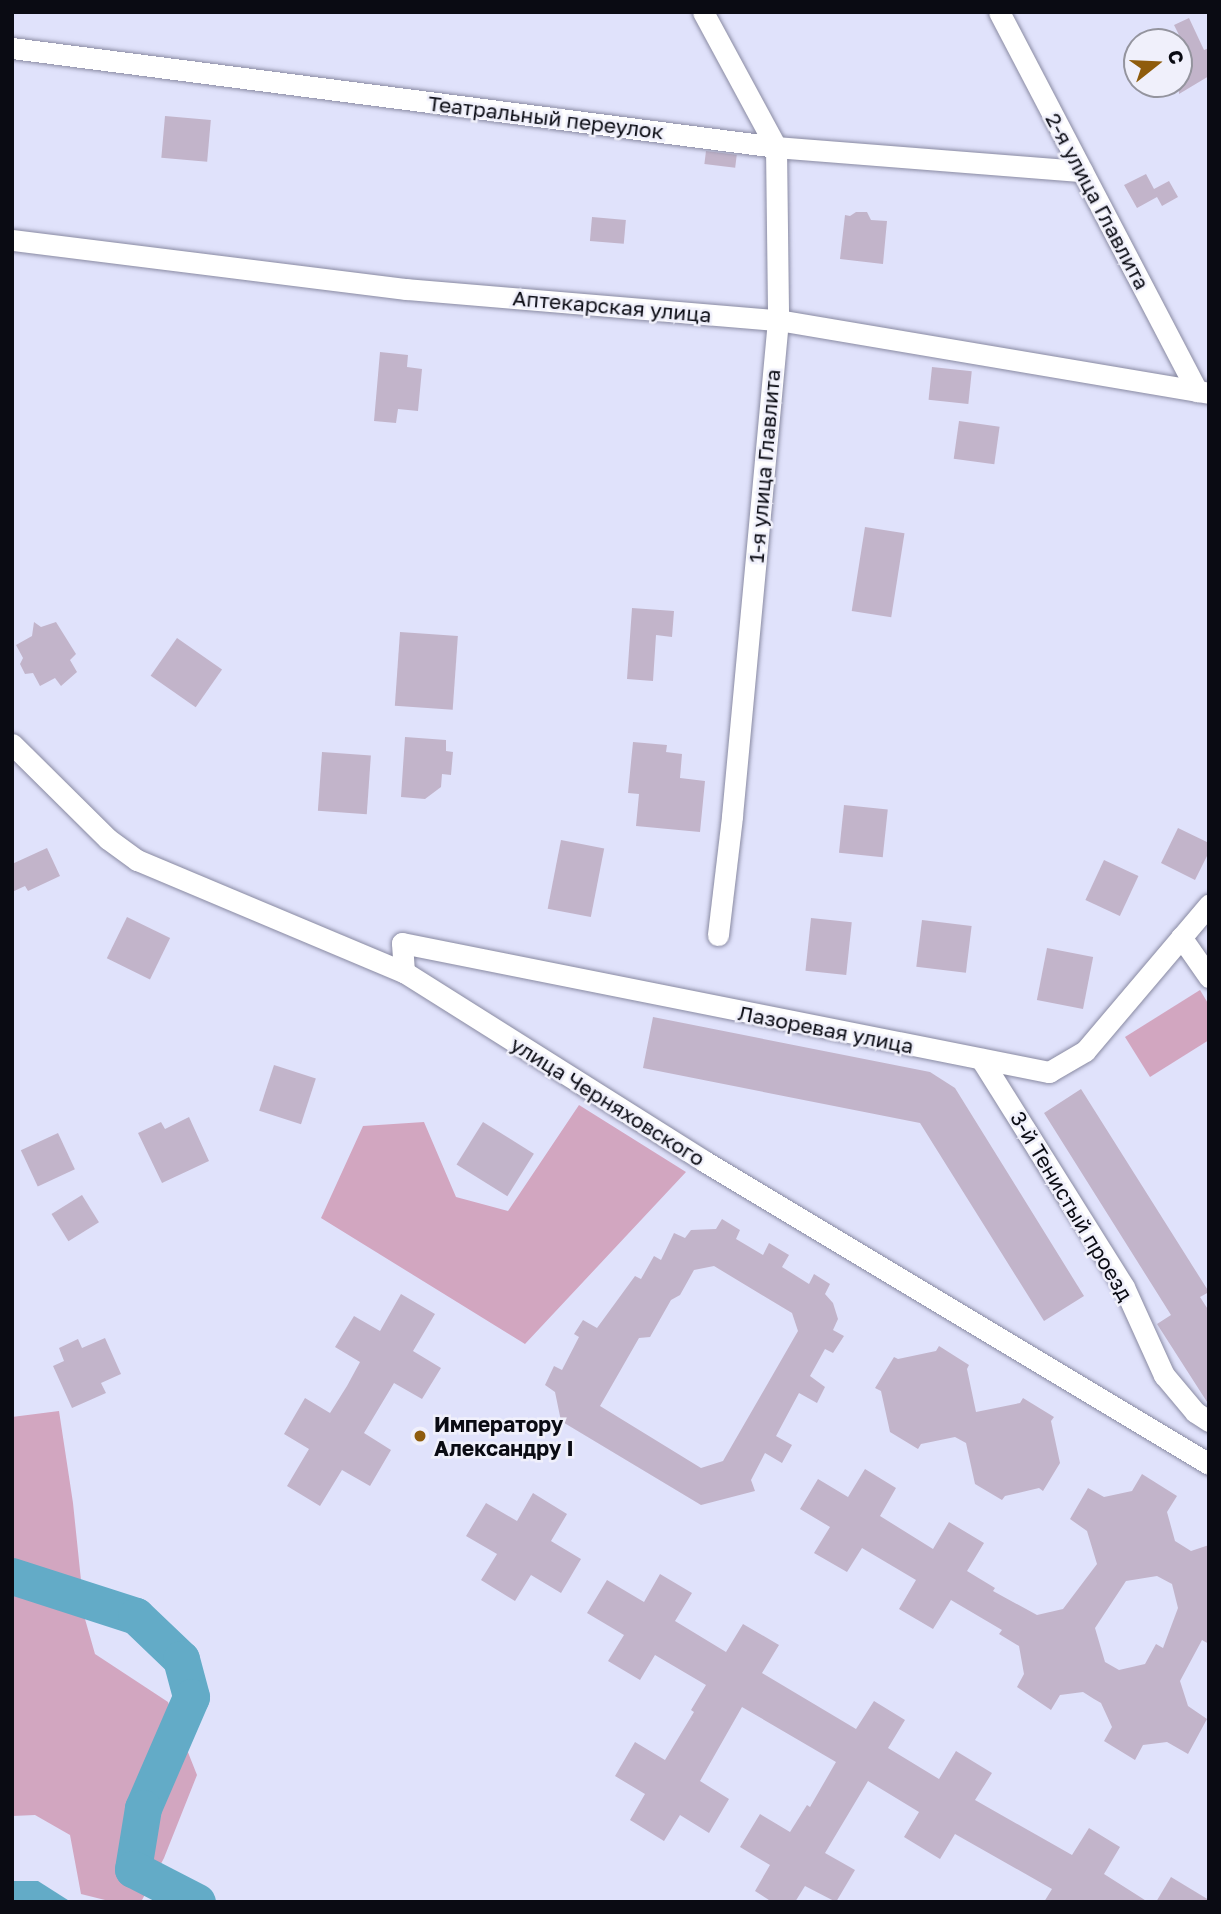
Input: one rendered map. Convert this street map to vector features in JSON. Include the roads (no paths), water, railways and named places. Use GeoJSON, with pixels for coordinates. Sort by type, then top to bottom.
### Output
{"type":"FeatureCollection","features":[{"type":"Feature","properties":{"kind":"street","name":"1-я улица Главлита"},"geometry":{"type":"LineString","coordinates":[[704,12],[776,147],[778,320],[732,817],[718,935]]}},
{"type":"Feature","properties":{"kind":"street","name":"2-я улица Главлита"},"geometry":{"type":"LineString","coordinates":[[999,12],[1203,392]]}},
{"type":"Feature","properties":{"kind":"street","name":"Театральный переулок"},"geometry":{"type":"LineString","coordinates":[[12,48],[776,147],[1082,171]]}},
{"type":"Feature","properties":{"kind":"street","name":"Аптекарская улица"},"geometry":{"type":"LineString","coordinates":[[12,240],[406,289],[778,320],[1203,392]]}},
{"type":"Feature","properties":{"kind":"street","name":"улица Черняховского"},"geometry":{"type":"LineString","coordinates":[[12,744],[107,839],[136,860],[404,972],[704,1161],[1209,1464]]}},
{"type":"Feature","properties":{"kind":"street","name":"Лазоревая улица"},"geometry":{"type":"LineString","coordinates":[[404,972],[402,943],[1049,1072],[1085,1051],[1146,983],[1209,905]]}},
{"type":"Feature","properties":{"kind":"street"},"geometry":{"type":"LineString","coordinates":[[1181,937],[1209,977]]}},
{"type":"Feature","properties":{"kind":"street","name":"3-й Тенистый проезд"},"geometry":{"type":"LineString","coordinates":[[981,1059],[1124,1287],[1164,1375],[1195,1412],[1209,1421]]}},
{"type":"Feature","properties":{"kind":"water"},"geometry":{"type":"Polygon","coordinates":[[[12,1881],[38,1881],[71,1902],[12,1902],[12,1881]]]}},
{"type":"Feature","properties":{"kind":"waterway"},"geometry":{"type":"LineString","coordinates":[[12,1576],[136,1616],[181,1659],[191,1697],[143,1808],[133,1869],[197,1902]]}},
{"type":"Feature","properties":{"kind":"place","name":"Императору Александру I"},"geometry":{"type":"Point","coordinates":[420,1436]}}]}
